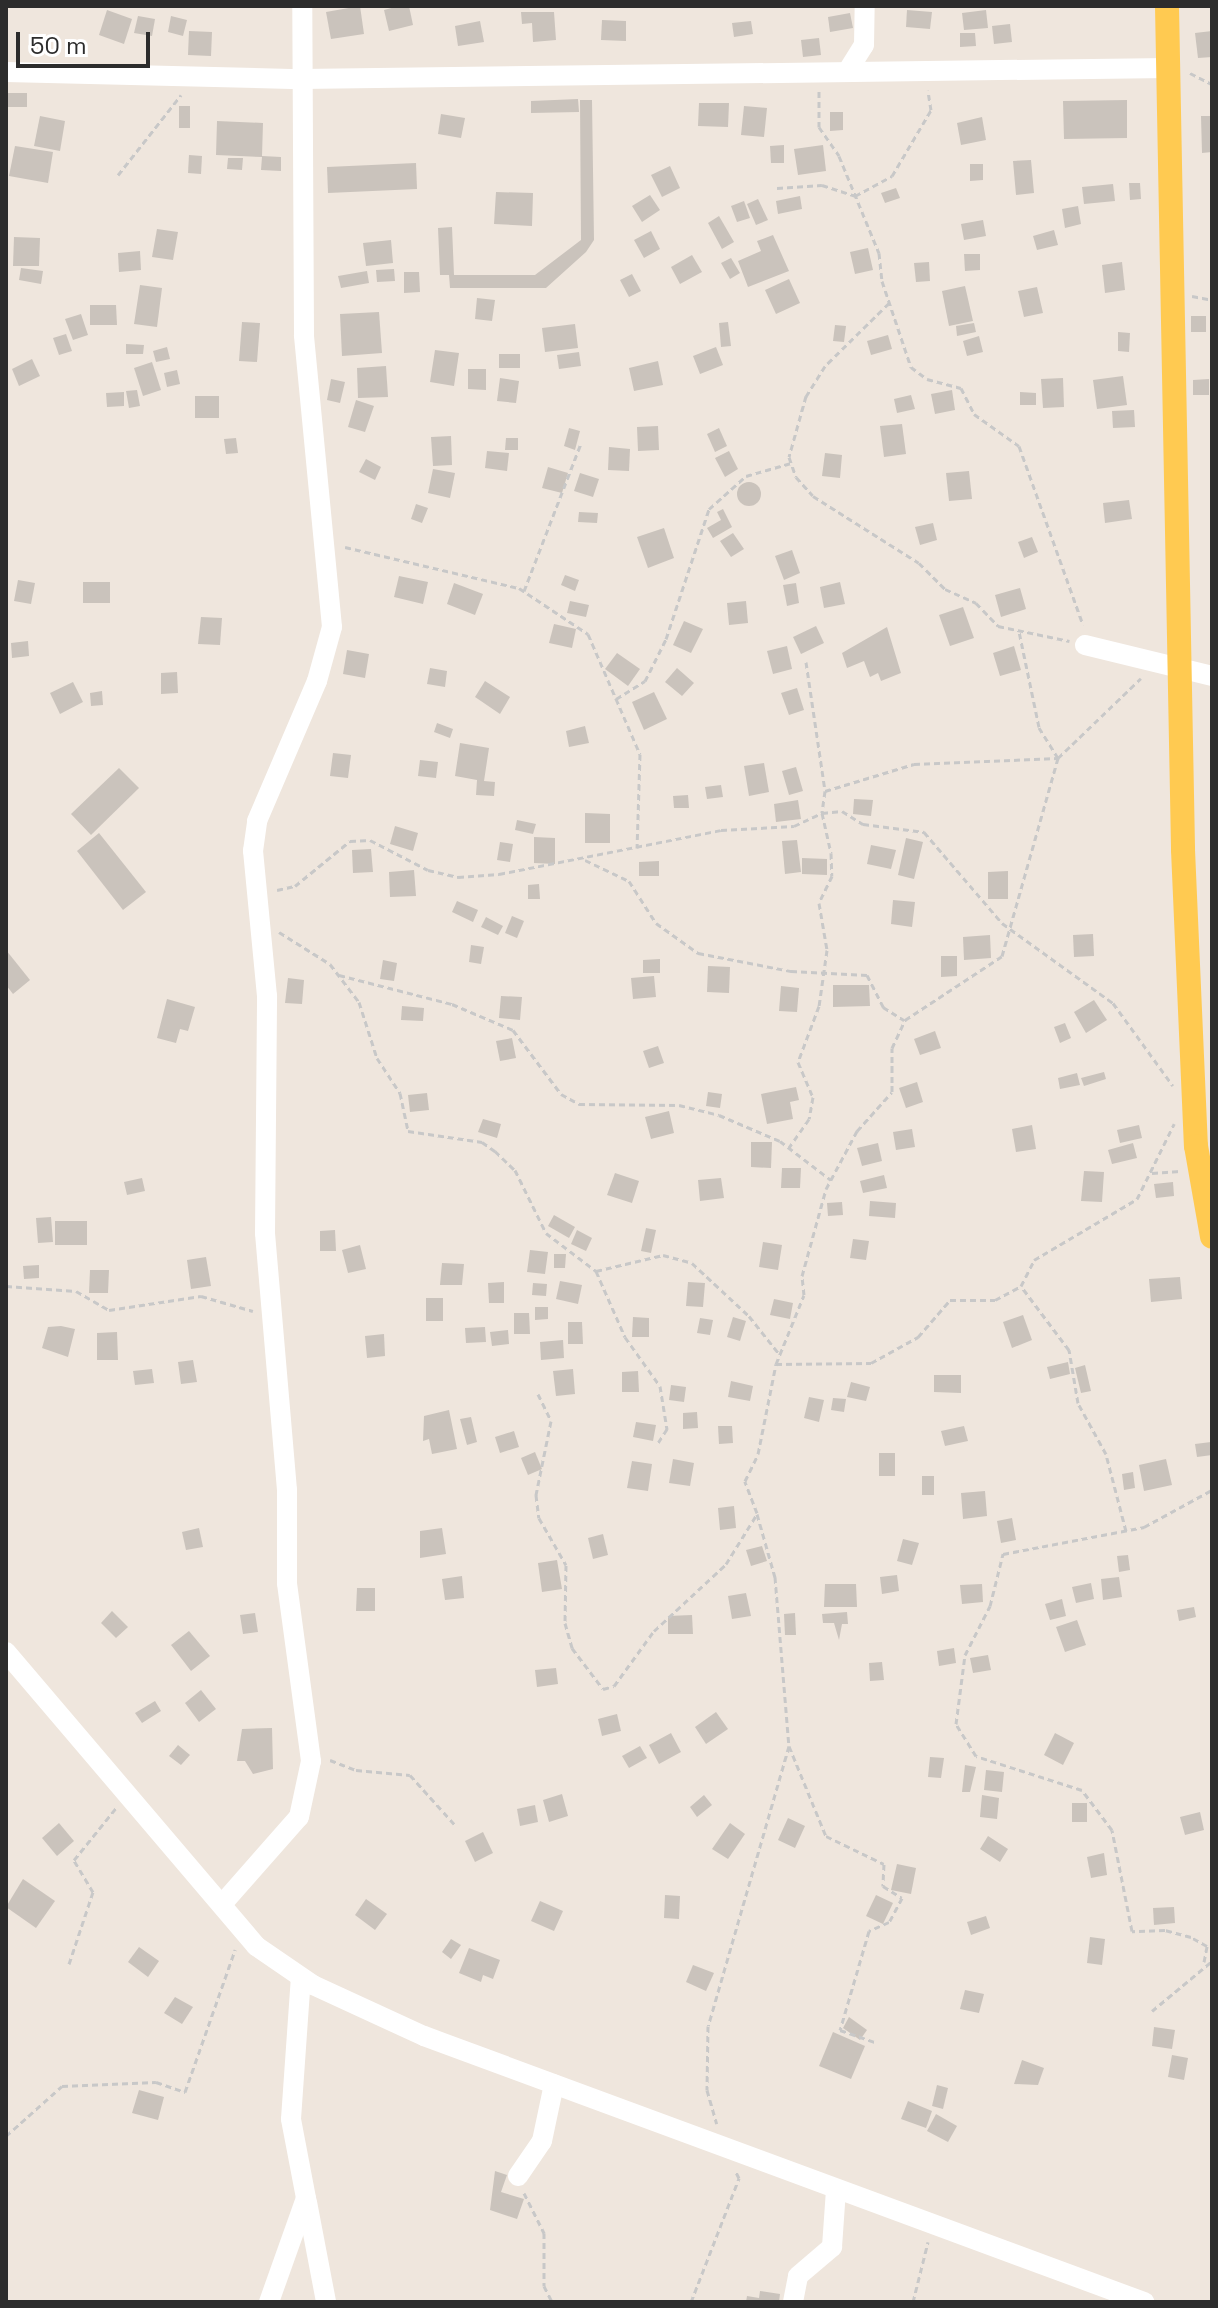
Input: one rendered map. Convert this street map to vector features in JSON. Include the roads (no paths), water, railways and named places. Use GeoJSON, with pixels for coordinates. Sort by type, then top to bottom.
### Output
{"type":"FeatureCollection","features":[{"type":"Feature","properties":{"kind":"main road"},"geometry":{"type":"LineString","coordinates":[[1167,6],[1170,665],[1193,1091],[1200,1169],[1212,1237]]}},
{"type":"Feature","properties":{"kind":"street"},"geometry":{"type":"LineString","coordinates":[[224,1902],[299,1817],[311,1761],[287,1583],[287,1490],[265,1233],[262,922],[257,891],[257,821],[317,681],[332,627],[321,542],[304,335],[302,6]]}},
{"type":"Feature","properties":{"kind":"street"},"geometry":{"type":"LineString","coordinates":[[847,72],[864,45],[865,6]]}},
{"type":"Feature","properties":{"kind":"street"},"geometry":{"type":"LineString","coordinates":[[6,72],[301,79],[1168,68]]}},
{"type":"Feature","properties":{"kind":"street"},"geometry":{"type":"LineString","coordinates":[[1085,645],[1212,676]]}},
{"type":"Feature","properties":{"kind":"street"},"geometry":{"type":"LineString","coordinates":[[6,1652],[224,1902],[256,1946],[301,1977],[424,2036],[932,2227],[1144,2302]]}},
{"type":"Feature","properties":{"kind":"street"},"geometry":{"type":"LineString","coordinates":[[301,1977],[291,2119],[326,2302]]}},
{"type":"Feature","properties":{"kind":"street"},"geometry":{"type":"LineString","coordinates":[[518,2176],[542,2141],[554,2084]]}},
{"type":"Feature","properties":{"kind":"street"},"geometry":{"type":"LineString","coordinates":[[793,2302],[798,2276],[832,2247],[836,2190]]}},
{"type":"Feature","properties":{"kind":"street"},"geometry":{"type":"LineString","coordinates":[[269,2302],[306,2198]]}}]}
